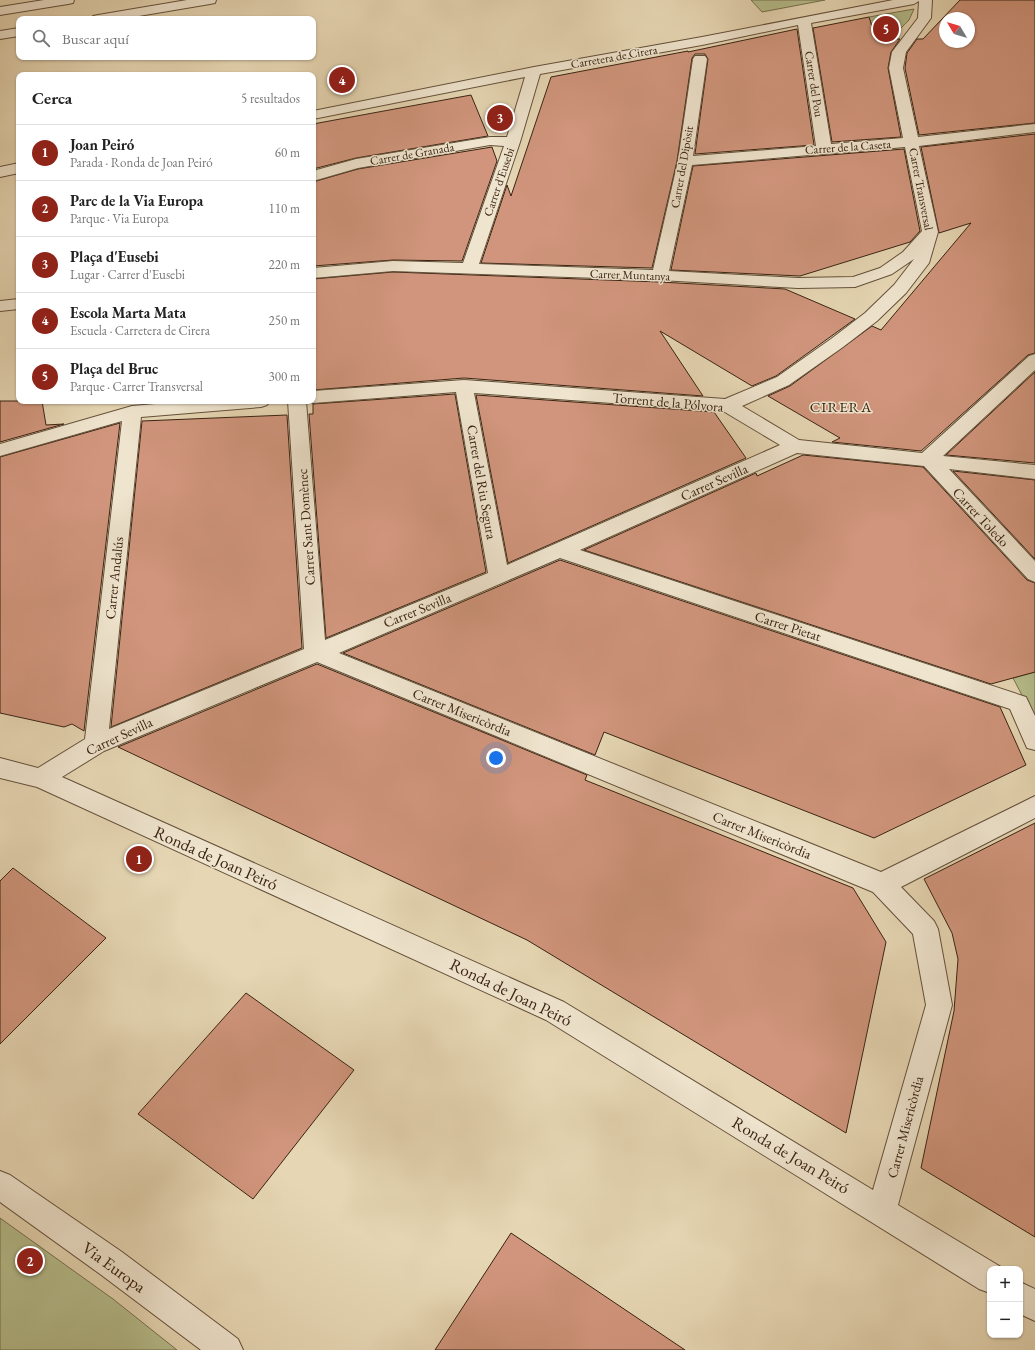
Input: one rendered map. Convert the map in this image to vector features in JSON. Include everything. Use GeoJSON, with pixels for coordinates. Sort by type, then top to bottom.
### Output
{"type":"FeatureCollection","features":[{"type":"Feature","properties":{"kind":"street"},"geometry":{"type":"LineString","coordinates":[[116,16],[210,0]]}},
{"type":"Feature","properties":{"kind":"street","name":"Carretera de Cirera"},"geometry":{"type":"LineString","coordinates":[[316,114],[534,71],[702,41],[804,20],[914,0]]}},
{"type":"Feature","properties":{"kind":"street","name":"Carrer Transversal"},"geometry":{"type":"LineString","coordinates":[[727,406],[783,381],[871,317],[900,289],[921,263],[930,232],[896,68],[899,52],[924,18],[926,0]]}},
{"type":"Feature","properties":{"kind":"street"},"geometry":{"type":"LineString","coordinates":[[0,11],[62,5]]}},
{"type":"Feature","properties":{"kind":"street","name":"Carrer del Pou"},"geometry":{"type":"LineString","coordinates":[[804,20],[824,148]]}},
{"type":"Feature","properties":{"kind":"street"},"geometry":{"type":"LineString","coordinates":[[0,35],[16,32]]}},
{"type":"Feature","properties":{"kind":"street","name":"Carrer del Dipòsit"},"geometry":{"type":"LineString","coordinates":[[660,276],[684,161],[700,59]]}},
{"type":"Feature","properties":{"kind":"street","name":"Carrer d'Eusebi"},"geometry":{"type":"LineString","coordinates":[[469,269],[513,142],[534,71]]}},
{"type":"Feature","properties":{"kind":"street","name":"Carrer de la Caseta"},"geometry":{"type":"LineString","coordinates":[[684,161],[824,148],[912,142],[1035,128]]}},
{"type":"Feature","properties":{"kind":"street","name":"Carrer de Granada"},"geometry":{"type":"LineString","coordinates":[[316,175],[356,164],[482,142],[513,142]]}},
{"type":"Feature","properties":{"kind":"street"},"geometry":{"type":"LineString","coordinates":[[0,172],[16,169]]}},
{"type":"Feature","properties":{"kind":"street","name":"Carrer Muntanya"},"geometry":{"type":"LineString","coordinates":[[316,274],[393,266],[660,276],[798,283],[855,282],[886,271],[909,254],[930,232]]}},
{"type":"Feature","properties":{"kind":"street"},"geometry":{"type":"LineString","coordinates":[[0,306],[16,304]]}},
{"type":"Feature","properties":{"kind":"street"},"geometry":{"type":"LineString","coordinates":[[928,459],[1035,360]]}},
{"type":"Feature","properties":{"kind":"street","name":"Torrent de la Pólvora"},"geometry":{"type":"LineString","coordinates":[[316,397],[464,386],[727,406],[795,446],[928,459],[1035,472]]}},
{"type":"Feature","properties":{"kind":"street","name":"Carrer del Riu Segura"},"geometry":{"type":"LineString","coordinates":[[464,386],[499,576]]}},
{"type":"Feature","properties":{"kind":"street"},"geometry":{"type":"LineString","coordinates":[[0,450],[132,412],[221,404]]}},
{"type":"Feature","properties":{"kind":"street","name":"Carrer Sant Domènec"},"geometry":{"type":"LineString","coordinates":[[297,404],[315,652]]}},
{"type":"Feature","properties":{"kind":"street","name":"Carrer Andalús"},"geometry":{"type":"LineString","coordinates":[[96,744],[132,412]]}},
{"type":"Feature","properties":{"kind":"street","name":"Carrer Sevilla"},"geometry":{"type":"LineString","coordinates":[[41,778],[96,744],[499,576],[795,446]]}},
{"type":"Feature","properties":{"kind":"street","name":"Carrer Toledo"},"geometry":{"type":"LineString","coordinates":[[928,459],[1035,574]]}},
{"type":"Feature","properties":{"kind":"street","name":"Carrer Pietat"},"geometry":{"type":"LineString","coordinates":[[558,550],[1018,703],[1035,741]]}},
{"type":"Feature","properties":{"kind":"street","name":"Carrer Misericòrdia"},"geometry":{"type":"LineString","coordinates":[[315,652],[882,884],[926,929],[939,1005],[882,1210]]}},
{"type":"Feature","properties":{"kind":"street","name":"Ronda de Joan Peiró"},"geometry":{"type":"LineString","coordinates":[[0,768],[41,778],[555,1010],[882,1210],[987,1276]]}},
{"type":"Feature","properties":{"kind":"street"},"geometry":{"type":"LineString","coordinates":[[882,884],[1035,806]]}},
{"type":"Feature","properties":{"kind":"street","name":"Via Europa"},"geometry":{"type":"LineString","coordinates":[[0,1185],[111,1263],[227,1350]]}},
{"type":"Feature","properties":{"kind":"street"},"geometry":{"type":"LineString","coordinates":[[1023,1299],[1035,1306]]}},
{"type":"Feature","properties":{"kind":"green space"},"geometry":{"type":"Polygon","coordinates":[[[751,0],[825,0],[762,12],[751,0]]]}},
{"type":"Feature","properties":{"kind":"green space"},"geometry":{"type":"Polygon","coordinates":[[[914,9],[909,20],[890,39],[876,39],[869,17],[914,9]]]}},
{"type":"Feature","properties":{"kind":"green space"},"geometry":{"type":"Polygon","coordinates":[[[1035,672],[1035,720],[1013,678],[1035,672]]]}},
{"type":"Feature","properties":{"kind":"green space"},"geometry":{"type":"Polygon","coordinates":[[[0,1218],[113,1299],[177,1350],[0,1350],[0,1218]]]}},
{"type":"Feature","properties":{"kind":"building"},"geometry":{"type":"Polygon","coordinates":[[[960,0],[1035,0],[1035,123],[919,135],[905,68],[907,53],[917,39],[923,39],[939,22],[939,48],[975,48],[975,12],[949,12],[960,0]]]}},
{"type":"Feature","properties":{"kind":"building"},"geometry":{"type":"Polygon","coordinates":[[[869,17],[876,39],[900,39],[891,52],[888,68],[901,137],[832,142],[813,28],[869,17]]]}},
{"type":"Feature","properties":{"kind":"building"},"geometry":{"type":"Polygon","coordinates":[[[797,29],[814,145],[695,154],[708,59],[705,54],[695,54],[692,58],[677,161],[652,268],[481,263],[507,185],[511,196],[551,77],[688,52],[797,29]]]}},
{"type":"Feature","properties":{"kind":"building"},"geometry":{"type":"Polygon","coordinates":[[[471,95],[488,136],[356,158],[316,168],[316,123],[471,95]]]}},
{"type":"Feature","properties":{"kind":"building"},"geometry":{"type":"Polygon","coordinates":[[[1035,134],[1035,353],[1028,355],[921,451],[832,442],[840,438],[768,396],[790,386],[872,326],[881,330],[971,223],[939,233],[921,147],[1035,134]]]}},
{"type":"Feature","properties":{"kind":"building"},"geometry":{"type":"Polygon","coordinates":[[[492,147],[497,161],[462,261],[393,260],[316,266],[316,181],[358,169],[492,147]]]}},
{"type":"Feature","properties":{"kind":"building"},"geometry":{"type":"Polygon","coordinates":[[[904,149],[920,231],[910,242],[800,276],[671,270],[693,166],[904,149]]]}},
{"type":"Feature","properties":{"kind":"building"},"geometry":{"type":"Polygon","coordinates":[[[393,272],[660,282],[785,289],[855,319],[776,376],[752,386],[660,331],[703,396],[464,378],[316,390],[316,279],[393,272]]]}},
{"type":"Feature","properties":{"kind":"building"},"geometry":{"type":"Polygon","coordinates":[[[1035,372],[1035,463],[946,455],[1035,372]]]}},
{"type":"Feature","properties":{"kind":"building"},"geometry":{"type":"Polygon","coordinates":[[[455,394],[486,572],[326,638],[309,414],[313,414],[313,404],[455,394]]]}},
{"type":"Feature","properties":{"kind":"building"},"geometry":{"type":"Polygon","coordinates":[[[476,395],[714,412],[746,458],[508,563],[476,395]]]}},
{"type":"Feature","properties":{"kind":"building"},"geometry":{"type":"Polygon","coordinates":[[[0,401],[16,401],[16,404],[42,404],[46,425],[64,424],[0,442],[0,401]]]}},
{"type":"Feature","properties":{"kind":"building"},"geometry":{"type":"Polygon","coordinates":[[[287,415],[302,648],[111,727],[142,421],[287,415]]]}},
{"type":"Feature","properties":{"kind":"building"},"geometry":{"type":"Polygon","coordinates":[[[120,423],[84,731],[72,724],[64,727],[0,713],[0,457],[120,423]]]}},
{"type":"Feature","properties":{"kind":"building"},"geometry":{"type":"Polygon","coordinates":[[[803,455],[923,467],[1027,580],[1035,583],[1035,672],[991,684],[584,550],[756,473],[757,476],[803,455]]]}},
{"type":"Feature","properties":{"kind":"building"},"geometry":{"type":"Polygon","coordinates":[[[953,471],[1035,480],[1035,559],[953,471]]]}},
{"type":"Feature","properties":{"kind":"building"},"geometry":{"type":"Polygon","coordinates":[[[560,560],[1000,707],[1026,765],[874,838],[604,732],[595,755],[343,653],[560,560]]]}},
{"type":"Feature","properties":{"kind":"building"},"geometry":{"type":"Polygon","coordinates":[[[317,664],[587,775],[585,780],[853,888],[886,942],[846,1133],[527,940],[118,747],[317,664]]]}},
{"type":"Feature","properties":{"kind":"building"},"geometry":{"type":"Polygon","coordinates":[[[1035,823],[1035,1237],[921,1168],[954,1011],[958,959],[952,933],[924,879],[1035,823]]]}},
{"type":"Feature","properties":{"kind":"building"},"geometry":{"type":"Polygon","coordinates":[[[13,868],[106,938],[0,1044],[0,881],[13,868]]]}},
{"type":"Feature","properties":{"kind":"building"},"geometry":{"type":"Polygon","coordinates":[[[246,993],[354,1070],[253,1199],[138,1114],[246,993]]]}},
{"type":"Feature","properties":{"kind":"building"},"geometry":{"type":"Polygon","coordinates":[[[511,1233],[685,1350],[435,1350],[511,1233]]]}},
{"type":"Feature","properties":{"kind":"place","name":"Plaça del Bruc"},"geometry":{"type":"Point","coordinates":[886,29]}},
{"type":"Feature","properties":{"kind":"place","name":"Escola Marta Mata"},"geometry":{"type":"Point","coordinates":[342,80]}},
{"type":"Feature","properties":{"kind":"place","name":"Plaça d'Eusebi"},"geometry":{"type":"Point","coordinates":[500,118]}},
{"type":"Feature","properties":{"kind":"place","name":"Joan Peiró"},"geometry":{"type":"Point","coordinates":[139,859]}},
{"type":"Feature","properties":{"kind":"place","name":"Parc de la Via Europa"},"geometry":{"type":"Point","coordinates":[30,1261]}},
{"type":"Feature","properties":{"kind":"district","name":"CIRERA"},"geometry":{"type":"Point","coordinates":[841,407]}}]}
